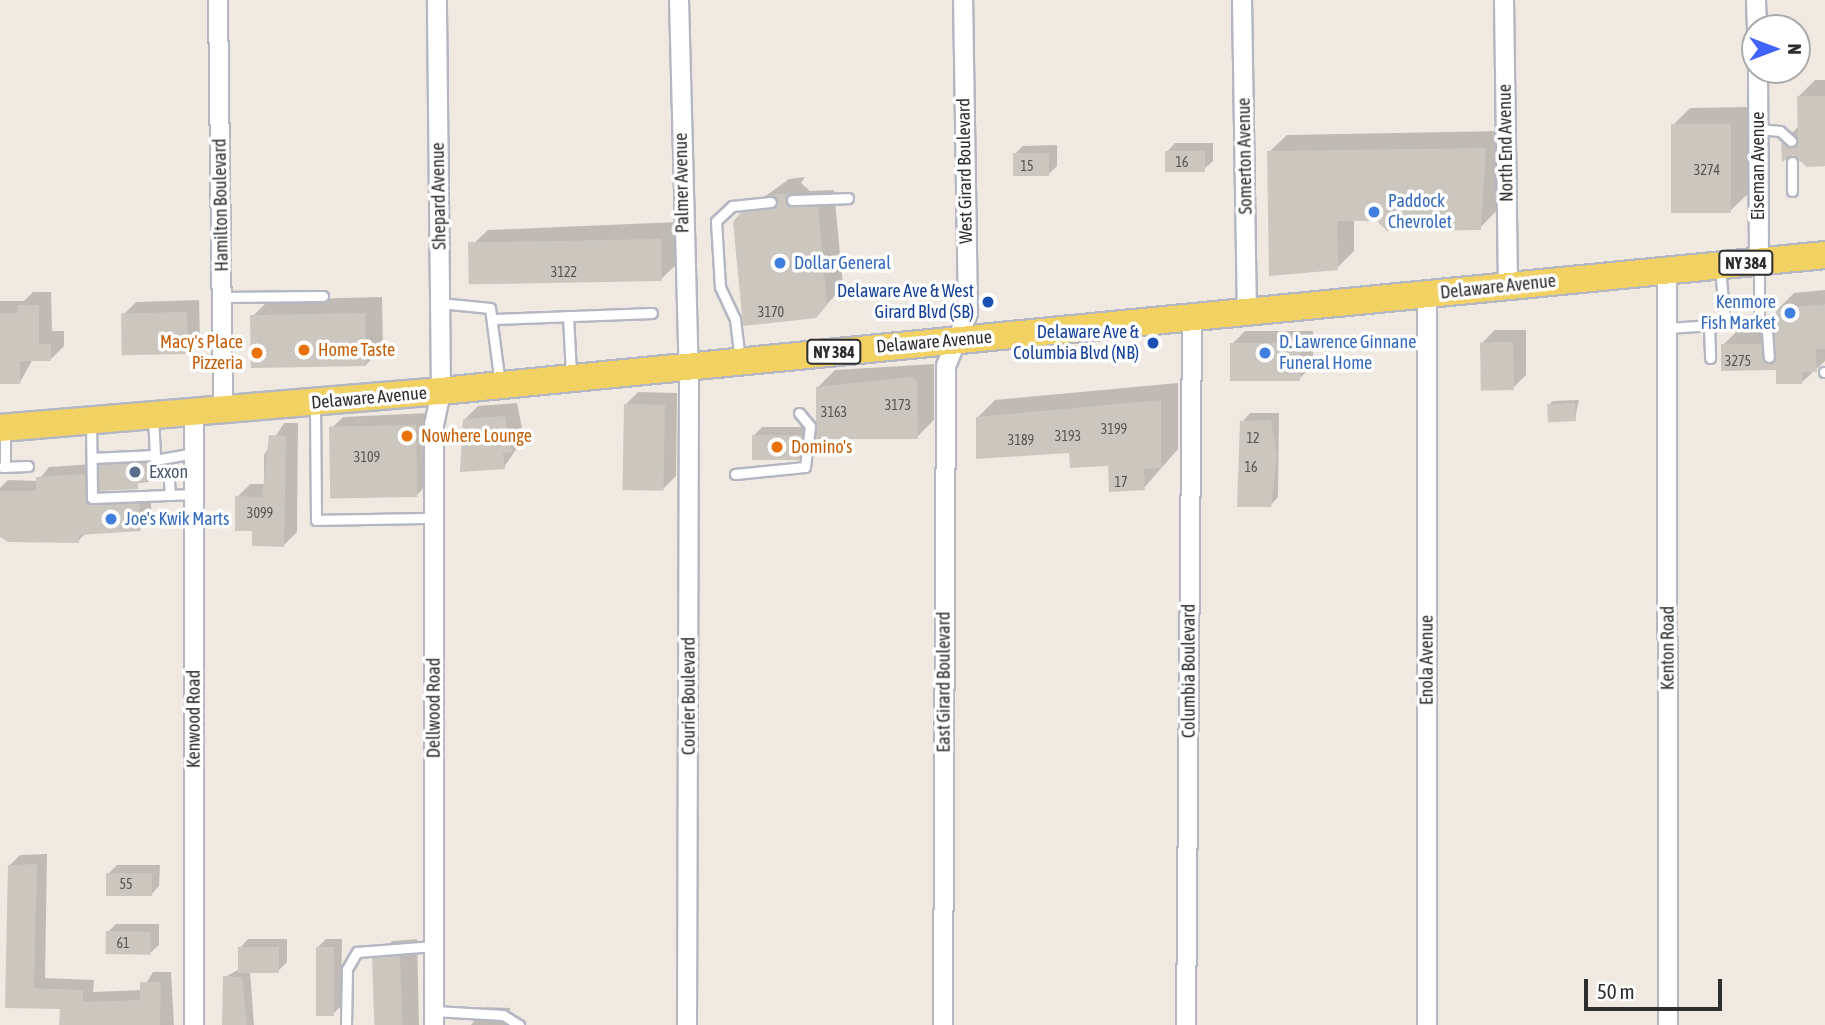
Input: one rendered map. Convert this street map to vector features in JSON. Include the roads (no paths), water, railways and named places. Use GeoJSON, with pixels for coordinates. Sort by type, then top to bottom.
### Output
{"type":"FeatureCollection","features":[{"type":"Feature","properties":{"kind":"main road","name":"Delaware Avenue"},"geometry":{"type":"LineString","coordinates":[[2,428],[500,386],[1825,255]]}},
{"type":"Feature","properties":{"kind":"street","name":"Hamilton Boulevard"},"geometry":{"type":"LineString","coordinates":[[218,0],[223,410]]}},
{"type":"Feature","properties":{"kind":"street","name":"Shepard Avenue"},"geometry":{"type":"LineString","coordinates":[[437,0],[441,391]]}},
{"type":"Feature","properties":{"kind":"street","name":"Palmer Avenue"},"geometry":{"type":"LineString","coordinates":[[680,0],[687,366]]}},
{"type":"Feature","properties":{"kind":"street","name":"West Girard Boulevard"},"geometry":{"type":"LineString","coordinates":[[957,340],[968,313],[962,0]]}},
{"type":"Feature","properties":{"kind":"street","name":"Somerton Avenue"},"geometry":{"type":"LineString","coordinates":[[1242,0],[1247,312]]}},
{"type":"Feature","properties":{"kind":"street","name":"North End Avenue"},"geometry":{"type":"LineString","coordinates":[[1504,0],[1508,286]]}},
{"type":"Feature","properties":{"kind":"street","name":"Eiseman Avenue"},"geometry":{"type":"LineString","coordinates":[[1758,84],[1759,261]]}},
{"type":"Feature","properties":{"kind":"street","name":"Kenton Road"},"geometry":{"type":"LineString","coordinates":[[1667,271],[1668,1025]]}},
{"type":"Feature","properties":{"kind":"street","name":"Enola Avenue"},"geometry":{"type":"LineString","coordinates":[[1427,294],[1427,1025]]}},
{"type":"Feature","properties":{"kind":"street","name":"Columbia Boulevard"},"geometry":{"type":"LineString","coordinates":[[1186,1025],[1192,317]]}},
{"type":"Feature","properties":{"kind":"street","name":"East Girard Boulevard"},"geometry":{"type":"LineString","coordinates":[[943,1025],[946,366],[957,340]]}},
{"type":"Feature","properties":{"kind":"street","name":"Courier Boulevard"},"geometry":{"type":"LineString","coordinates":[[687,366],[687,1025]]}},
{"type":"Feature","properties":{"kind":"street","name":"Dellwood Road"},"geometry":{"type":"LineString","coordinates":[[434,1018],[434,425],[441,391]]}},
{"type":"Feature","properties":{"kind":"street","name":"Kenwood Road"},"geometry":{"type":"LineString","coordinates":[[194,412],[194,1025]]}},
{"type":"Feature","properties":{"kind":"lane"},"geometry":{"type":"LineString","coordinates":[[1758,129],[1780,131],[1791,141]]}},
{"type":"Feature","properties":{"kind":"lane"},"geometry":{"type":"LineString","coordinates":[[1792,162],[1792,191]]}},
{"type":"Feature","properties":{"kind":"lane"},"geometry":{"type":"LineString","coordinates":[[792,200],[848,198]]}},
{"type":"Feature","properties":{"kind":"lane"},"geometry":{"type":"LineString","coordinates":[[740,361],[735,319],[720,287],[716,221],[732,206],[771,202]]}},
{"type":"Feature","properties":{"kind":"lane"},"geometry":{"type":"LineString","coordinates":[[1759,261],[1759,322],[1767,331],[1769,357]]}},
{"type":"Feature","properties":{"kind":"lane"},"geometry":{"type":"LineString","coordinates":[[1720,265],[1725,324]]}},
{"type":"Feature","properties":{"kind":"lane"},"geometry":{"type":"LineString","coordinates":[[222,297],[323,296]]}},
{"type":"Feature","properties":{"kind":"lane"},"geometry":{"type":"LineString","coordinates":[[440,303],[482,304],[495,319],[500,386]]}},
{"type":"Feature","properties":{"kind":"lane"},"geometry":{"type":"LineString","coordinates":[[495,319],[652,313]]}},
{"type":"Feature","properties":{"kind":"lane"},"geometry":{"type":"LineString","coordinates":[[568,316],[571,378]]}},
{"type":"Feature","properties":{"kind":"lane"},"geometry":{"type":"LineString","coordinates":[[1667,328],[1759,322]]}},
{"type":"Feature","properties":{"kind":"lane"},"geometry":{"type":"LineString","coordinates":[[1709,325],[1710,358]]}},
{"type":"Feature","properties":{"kind":"lane"},"geometry":{"type":"LineString","coordinates":[[315,402],[316,520],[434,517]]}},
{"type":"Feature","properties":{"kind":"lane"},"geometry":{"type":"LineString","coordinates":[[735,474],[805,467],[810,426],[799,413]]}},
{"type":"Feature","properties":{"kind":"lane"},"geometry":{"type":"LineString","coordinates":[[153,415],[155,458]]}},
{"type":"Feature","properties":{"kind":"lane"},"geometry":{"type":"LineString","coordinates":[[91,421],[92,498],[194,494]]}},
{"type":"Feature","properties":{"kind":"lane"},"geometry":{"type":"LineString","coordinates":[[2,428],[2,467],[28,466]]}},
{"type":"Feature","properties":{"kind":"lane"},"geometry":{"type":"LineString","coordinates":[[92,458],[155,458],[194,453]]}},
{"type":"Feature","properties":{"kind":"lane"},"geometry":{"type":"LineString","coordinates":[[169,481],[170,495]]}},
{"type":"Feature","properties":{"kind":"lane"},"geometry":{"type":"LineString","coordinates":[[157,482],[158,495]]}},
{"type":"Feature","properties":{"kind":"lane"},"geometry":{"type":"LineString","coordinates":[[127,484],[128,497]]}},
{"type":"Feature","properties":{"kind":"lane"},"geometry":{"type":"LineString","coordinates":[[346,1025],[347,969],[357,952],[434,946]]}},
{"type":"Feature","properties":{"kind":"lane"},"geometry":{"type":"LineString","coordinates":[[434,1018],[503,1015],[519,1025]]}},
{"type":"Feature","properties":{"kind":"place","name":"Paddock Chevrolet"},"geometry":{"type":"Point","coordinates":[1374,212]}},
{"type":"Feature","properties":{"kind":"place","name":"Dollar General"},"geometry":{"type":"Point","coordinates":[780,263]}},
{"type":"Feature","properties":{"kind":"place","name":"Delaware Ave & West Girard Blvd (SB)"},"geometry":{"type":"Point","coordinates":[988,302]}},
{"type":"Feature","properties":{"kind":"place","name":"Kenmore Fish Market"},"geometry":{"type":"Point","coordinates":[1790,313]}},
{"type":"Feature","properties":{"kind":"place","name":"Delaware Ave & Columbia Blvd (NB)"},"geometry":{"type":"Point","coordinates":[1153,343]}},
{"type":"Feature","properties":{"kind":"place","name":"Home Taste"},"geometry":{"type":"Point","coordinates":[304,350]}},
{"type":"Feature","properties":{"kind":"place","name":"Macy's Place Pizzeria"},"geometry":{"type":"Point","coordinates":[257,353]}},
{"type":"Feature","properties":{"kind":"place","name":"D. Lawrence Ginnane Funeral Home"},"geometry":{"type":"Point","coordinates":[1265,353]}},
{"type":"Feature","properties":{"kind":"place","name":"Nowhere Lounge"},"geometry":{"type":"Point","coordinates":[407,436]}},
{"type":"Feature","properties":{"kind":"place","name":"Domino's"},"geometry":{"type":"Point","coordinates":[777,447]}},
{"type":"Feature","properties":{"kind":"place","name":"Exxon"},"geometry":{"type":"Point","coordinates":[135,472]}},
{"type":"Feature","properties":{"kind":"place","name":"Joe's Kwik Marts"},"geometry":{"type":"Point","coordinates":[111,519]}}]}
